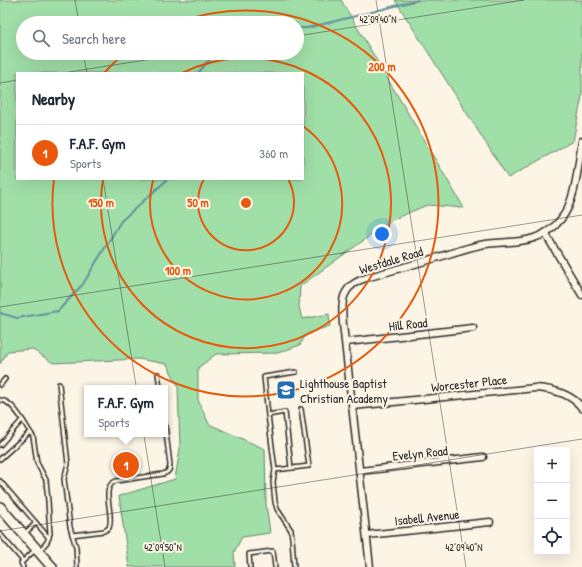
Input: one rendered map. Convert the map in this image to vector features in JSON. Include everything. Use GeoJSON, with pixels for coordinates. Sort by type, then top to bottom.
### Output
{"type":"FeatureCollection","features":[{"type":"Feature","properties":{"kind":"main road"},"geometry":{"type":"LineString","coordinates":[[0,507],[52,567]]}},
{"type":"Feature","properties":{"kind":"street","name":"Westdale Road"},"geometry":{"type":"LineString","coordinates":[[370,567],[342,314],[343,300],[347,290],[356,282],[372,276],[477,246],[526,240],[538,237],[545,233],[561,220],[571,202],[582,141]]}},
{"type":"Feature","properties":{"kind":"street"},"geometry":{"type":"LineString","coordinates":[[545,233],[582,295]]}},
{"type":"Feature","properties":{"kind":"street","name":"Hill Road"},"geometry":{"type":"LineString","coordinates":[[346,342],[473,328]]}},
{"type":"Feature","properties":{"kind":"street","name":"Worcester Place"},"geometry":{"type":"LineString","coordinates":[[352,406],[535,388],[548,389],[571,397],[582,408]]}},
{"type":"Feature","properties":{"kind":"street","name":"Evelyn Road"},"geometry":{"type":"LineString","coordinates":[[360,471],[483,457]]}},
{"type":"Feature","properties":{"kind":"street","name":"Isabell Avenue"},"geometry":{"type":"LineString","coordinates":[[366,535],[490,522]]}},
{"type":"Feature","properties":{"kind":"lane"},"geometry":{"type":"LineString","coordinates":[[294,567],[291,530],[277,509],[275,502],[273,482],[275,470],[264,377],[296,372]]}},
{"type":"Feature","properties":{"kind":"lane"},"geometry":{"type":"LineString","coordinates":[[158,374],[160,385]]}},
{"type":"Feature","properties":{"kind":"lane"},"geometry":{"type":"LineString","coordinates":[[0,385],[5,379]]}},
{"type":"Feature","properties":{"kind":"lane"},"geometry":{"type":"LineString","coordinates":[[59,384],[68,464],[64,479],[70,527],[76,547],[77,567]]}},
{"type":"Feature","properties":{"kind":"lane"},"geometry":{"type":"LineString","coordinates":[[0,400],[5,401],[14,408],[30,432],[37,463],[46,480],[50,523],[48,542],[23,561],[21,563],[23,567]]}},
{"type":"Feature","properties":{"kind":"lane"},"geometry":{"type":"LineString","coordinates":[[275,470],[309,466],[301,409]]}},
{"type":"Feature","properties":{"kind":"lane"},"geometry":{"type":"LineString","coordinates":[[268,415],[284,412],[291,468]]}},
{"type":"Feature","properties":{"kind":"lane"},"geometry":{"type":"LineString","coordinates":[[0,445],[22,420]]}},
{"type":"Feature","properties":{"kind":"lane"},"geometry":{"type":"LineString","coordinates":[[0,459],[30,432]]}},
{"type":"Feature","properties":{"kind":"lane"},"geometry":{"type":"LineString","coordinates":[[72,535],[104,531],[110,528],[111,522],[108,490],[112,482],[116,480],[163,474],[169,471],[170,465],[167,437]]}},
{"type":"Feature","properties":{"kind":"lane"},"geometry":{"type":"LineString","coordinates":[[0,481],[49,538]]}},
{"type":"Feature","properties":{"kind":"lane"},"geometry":{"type":"LineString","coordinates":[[24,534],[36,523]]}},
{"type":"Feature","properties":{"kind":"lane"},"geometry":{"type":"LineString","coordinates":[[0,534],[23,561]]}},
{"type":"Feature","properties":{"kind":"lane"},"geometry":{"type":"LineString","coordinates":[[250,567],[249,554],[273,551],[275,567]]}},
{"type":"Feature","properties":{"kind":"green space"},"geometry":{"type":"Polygon","coordinates":[[[0,0],[341,0],[464,208],[427,205],[392,220],[300,286],[299,307],[302,319],[329,314],[330,326],[306,334],[300,345],[278,353],[216,354],[198,368],[198,400],[209,424],[265,449],[266,504],[270,533],[242,537],[234,552],[235,567],[129,567],[119,496],[175,479],[180,449],[178,386],[167,364],[139,359],[53,363],[32,349],[8,351],[0,364],[0,0]]]}},
{"type":"Feature","properties":{"kind":"green space"},"geometry":{"type":"Polygon","coordinates":[[[395,0],[582,0],[582,96],[573,141],[508,178],[395,0]]]}},
{"type":"Feature","properties":{"kind":"waterway"},"geometry":{"type":"LineString","coordinates":[[304,28],[418,0]]}},
{"type":"Feature","properties":{"kind":"waterway"},"geometry":{"type":"LineString","coordinates":[[199,72],[209,60]]}},
{"type":"Feature","properties":{"kind":"waterway"},"geometry":{"type":"LineString","coordinates":[[0,313],[17,318],[58,311],[83,284],[121,221],[167,180]]}},
{"type":"Feature","properties":{"kind":"place","name":"Lighthouse Baptist Christian Academy"},"geometry":{"type":"Point","coordinates":[286,390]}},
{"type":"Feature","properties":{"kind":"place","name":"F.A.F. Gym"},"geometry":{"type":"Point","coordinates":[126,465]}}]}
